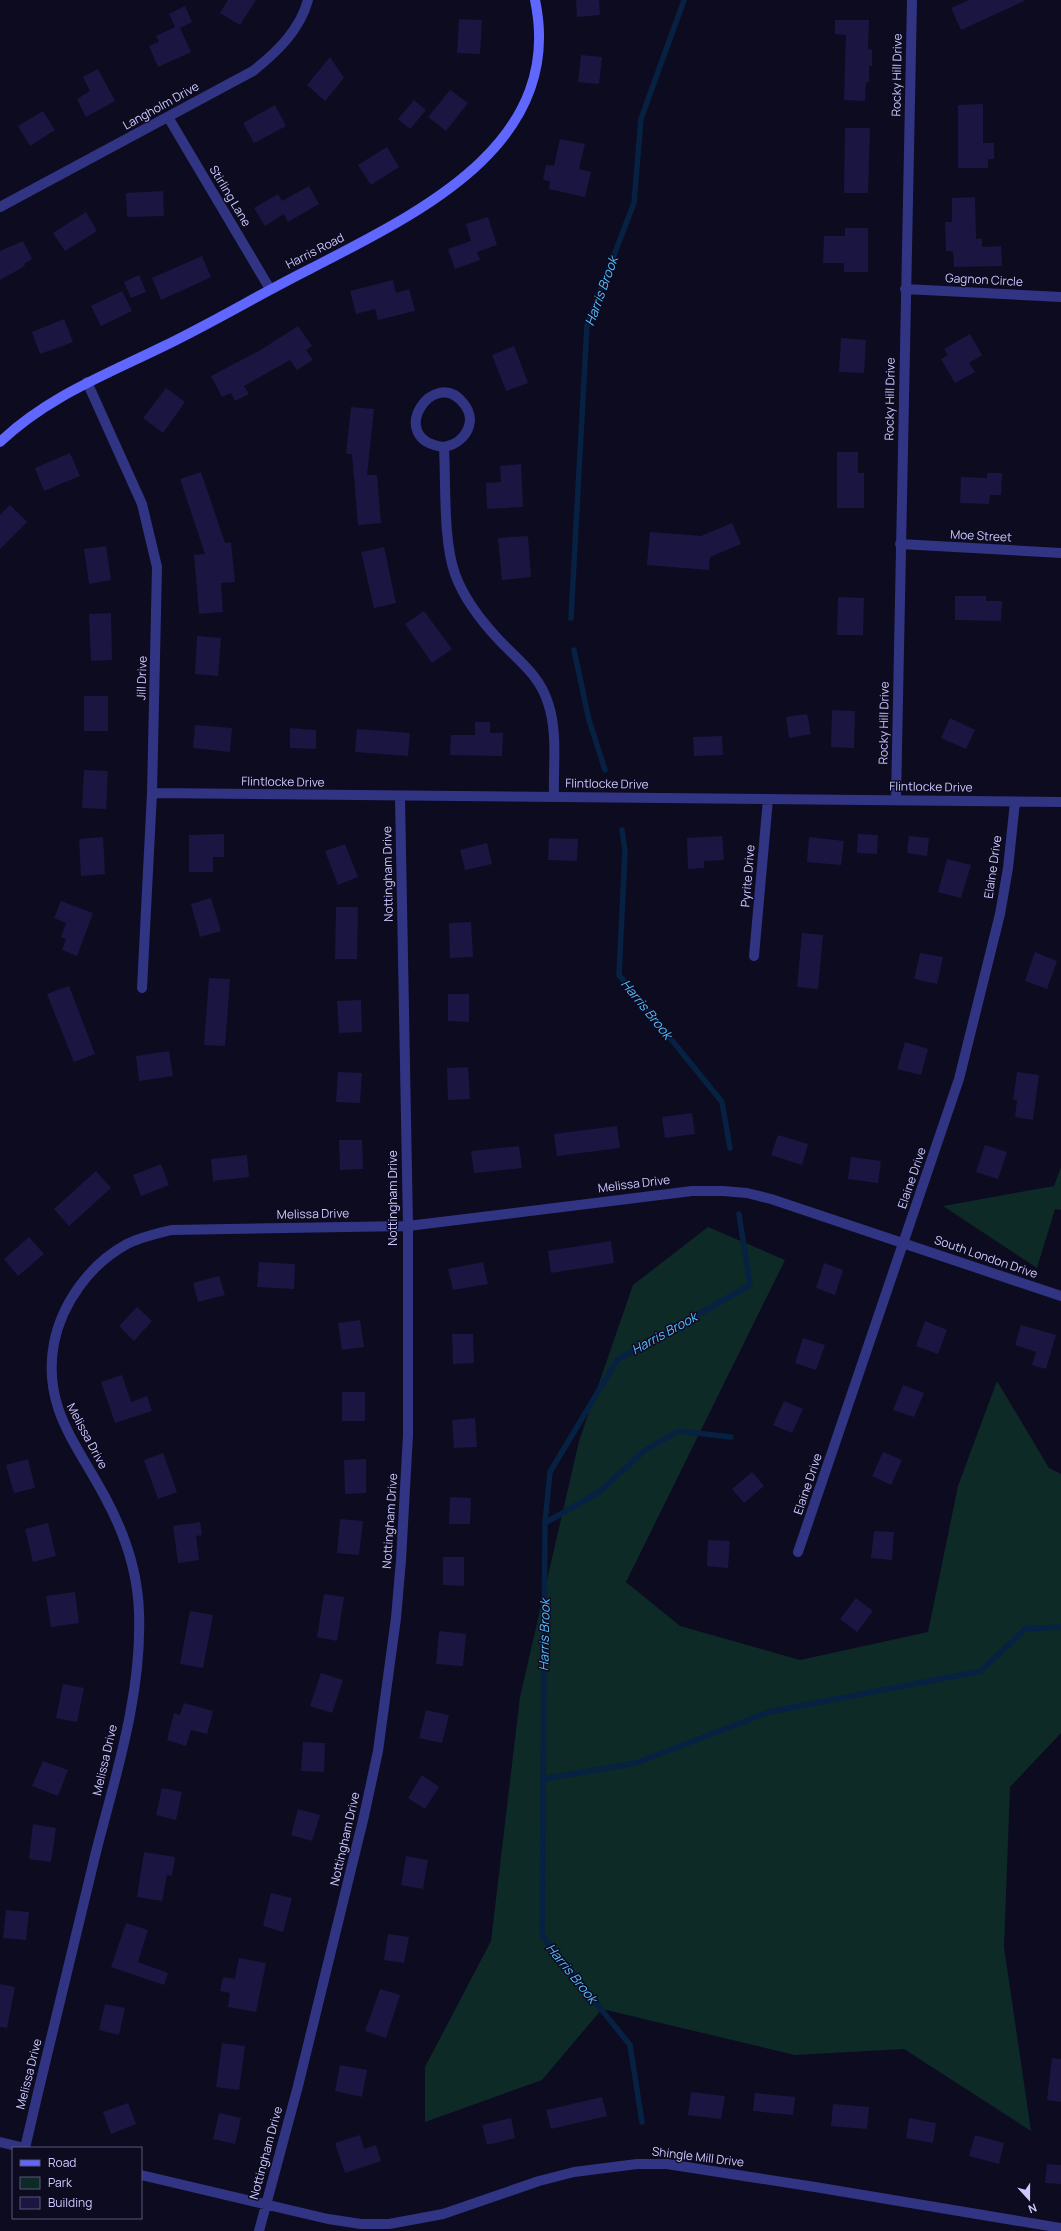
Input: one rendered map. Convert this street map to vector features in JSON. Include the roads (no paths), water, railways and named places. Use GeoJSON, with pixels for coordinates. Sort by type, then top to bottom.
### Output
{"type":"FeatureCollection","features":[{"type":"Feature","properties":{"kind":"street","name":"Langholm Drive"},"geometry":{"type":"LineString","coordinates":[[0,207],[253,71],[271,57],[286,41],[299,21],[308,0]]}},
{"type":"Feature","properties":{"kind":"street","name":"Harris Road"},"geometry":{"type":"LineString","coordinates":[[0,442],[30,416],[87,382],[166,346],[270,289],[401,222],[454,187],[484,159],[511,127],[531,91],[539,50],[535,0]]}},
{"type":"Feature","properties":{"kind":"street","name":"Rocky Hill Drive"},"geometry":{"type":"LineString","coordinates":[[896,799],[905,289],[912,0]]}},
{"type":"Feature","properties":{"kind":"street","name":"Stirling Lane"},"geometry":{"type":"LineString","coordinates":[[168,117],[270,289]]}},
{"type":"Feature","properties":{"kind":"street","name":"Gagnon Circle"},"geometry":{"type":"LineString","coordinates":[[905,289],[1061,297]]}},
{"type":"Feature","properties":{"kind":"street","name":"Jill Drive"},"geometry":{"type":"LineString","coordinates":[[87,382],[142,504],[157,567],[152,793],[142,988]]}},
{"type":"Feature","properties":{"kind":"street"},"geometry":{"type":"LineString","coordinates":[[440,393],[458,398],[465,404],[470,421],[465,436],[452,446],[444,447],[434,446],[426,442],[420,435],[416,422],[418,408],[431,396],[440,393]]}},
{"type":"Feature","properties":{"kind":"street"},"geometry":{"type":"LineString","coordinates":[[444,447],[448,535],[455,574],[464,593],[487,626],[527,667],[541,685],[548,703],[552,722],[554,796]]}},
{"type":"Feature","properties":{"kind":"street","name":"Moe Street"},"geometry":{"type":"LineString","coordinates":[[900,544],[1061,554]]}},
{"type":"Feature","properties":{"kind":"street","name":"Flintlocke Drive"},"geometry":{"type":"LineString","coordinates":[[152,793],[400,797],[554,796],[1061,802]]}},
{"type":"Feature","properties":{"kind":"street","name":"Nottingham Drive"},"geometry":{"type":"LineString","coordinates":[[259,2231],[298,2086],[364,1816],[378,1751],[389,1681],[401,1567],[406,1489],[408,1226],[400,797]]}},
{"type":"Feature","properties":{"kind":"street","name":"Pyrite Drive"},"geometry":{"type":"LineString","coordinates":[[754,956],[768,799]]}},
{"type":"Feature","properties":{"kind":"street","name":"Elaine Drive"},"geometry":{"type":"LineString","coordinates":[[798,1552],[959,1079],[976,1018],[1000,914],[1008,868],[1014,802]]}},
{"type":"Feature","properties":{"kind":"street","name":"Melissa Drive"},"geometry":{"type":"LineString","coordinates":[[25,2147],[123,1746],[133,1689],[138,1642],[140,1612],[136,1579],[128,1551],[106,1498],[64,1426],[55,1405],[51,1385],[51,1365],[61,1316],[72,1296],[104,1261],[126,1245],[149,1235],[171,1230],[408,1226],[659,1193],[723,1191],[747,1193],[771,1199],[903,1243]]}},
{"type":"Feature","properties":{"kind":"street","name":"South London Drive"},"geometry":{"type":"LineString","coordinates":[[903,1243],[1061,1296]]}},
{"type":"Feature","properties":{"kind":"street"},"geometry":{"type":"LineString","coordinates":[[0,2142],[21,2147]]}},
{"type":"Feature","properties":{"kind":"street","name":"Shingle Mill Drive"},"geometry":{"type":"LineString","coordinates":[[142,2176],[335,2220],[361,2224],[389,2224],[443,2214],[532,2183],[574,2172],[636,2164],[667,2164],[1061,2228]]}},
{"type":"Feature","properties":{"kind":"waterway","name":"Harris Brook"},"geometry":{"type":"LineString","coordinates":[[571,618],[587,325],[634,203],[641,119],[684,0]]}},
{"type":"Feature","properties":{"kind":"waterway","name":"Harris Brook"},"geometry":{"type":"LineString","coordinates":[[574,650],[589,720],[605,770]]}},
{"type":"Feature","properties":{"kind":"waterway","name":"Harris Brook"},"geometry":{"type":"LineString","coordinates":[[622,830],[625,852],[619,975],[722,1102],[730,1148]]}},
{"type":"Feature","properties":{"kind":"waterway","name":"Harris Brook"},"geometry":{"type":"LineString","coordinates":[[642,2122],[630,2045],[542,1936],[545,1523],[550,1472],[617,1360],[750,1285],[739,1214]]}},
{"type":"Feature","properties":{"kind":"waterway"},"geometry":{"type":"LineString","coordinates":[[545,1523],[599,1492],[644,1451],[678,1431],[731,1437]]}},
{"type":"Feature","properties":{"kind":"waterway"},"geometry":{"type":"LineString","coordinates":[[543,1779],[636,1763],[769,1712],[981,1671],[1025,1629],[1061,1627]]}}]}
